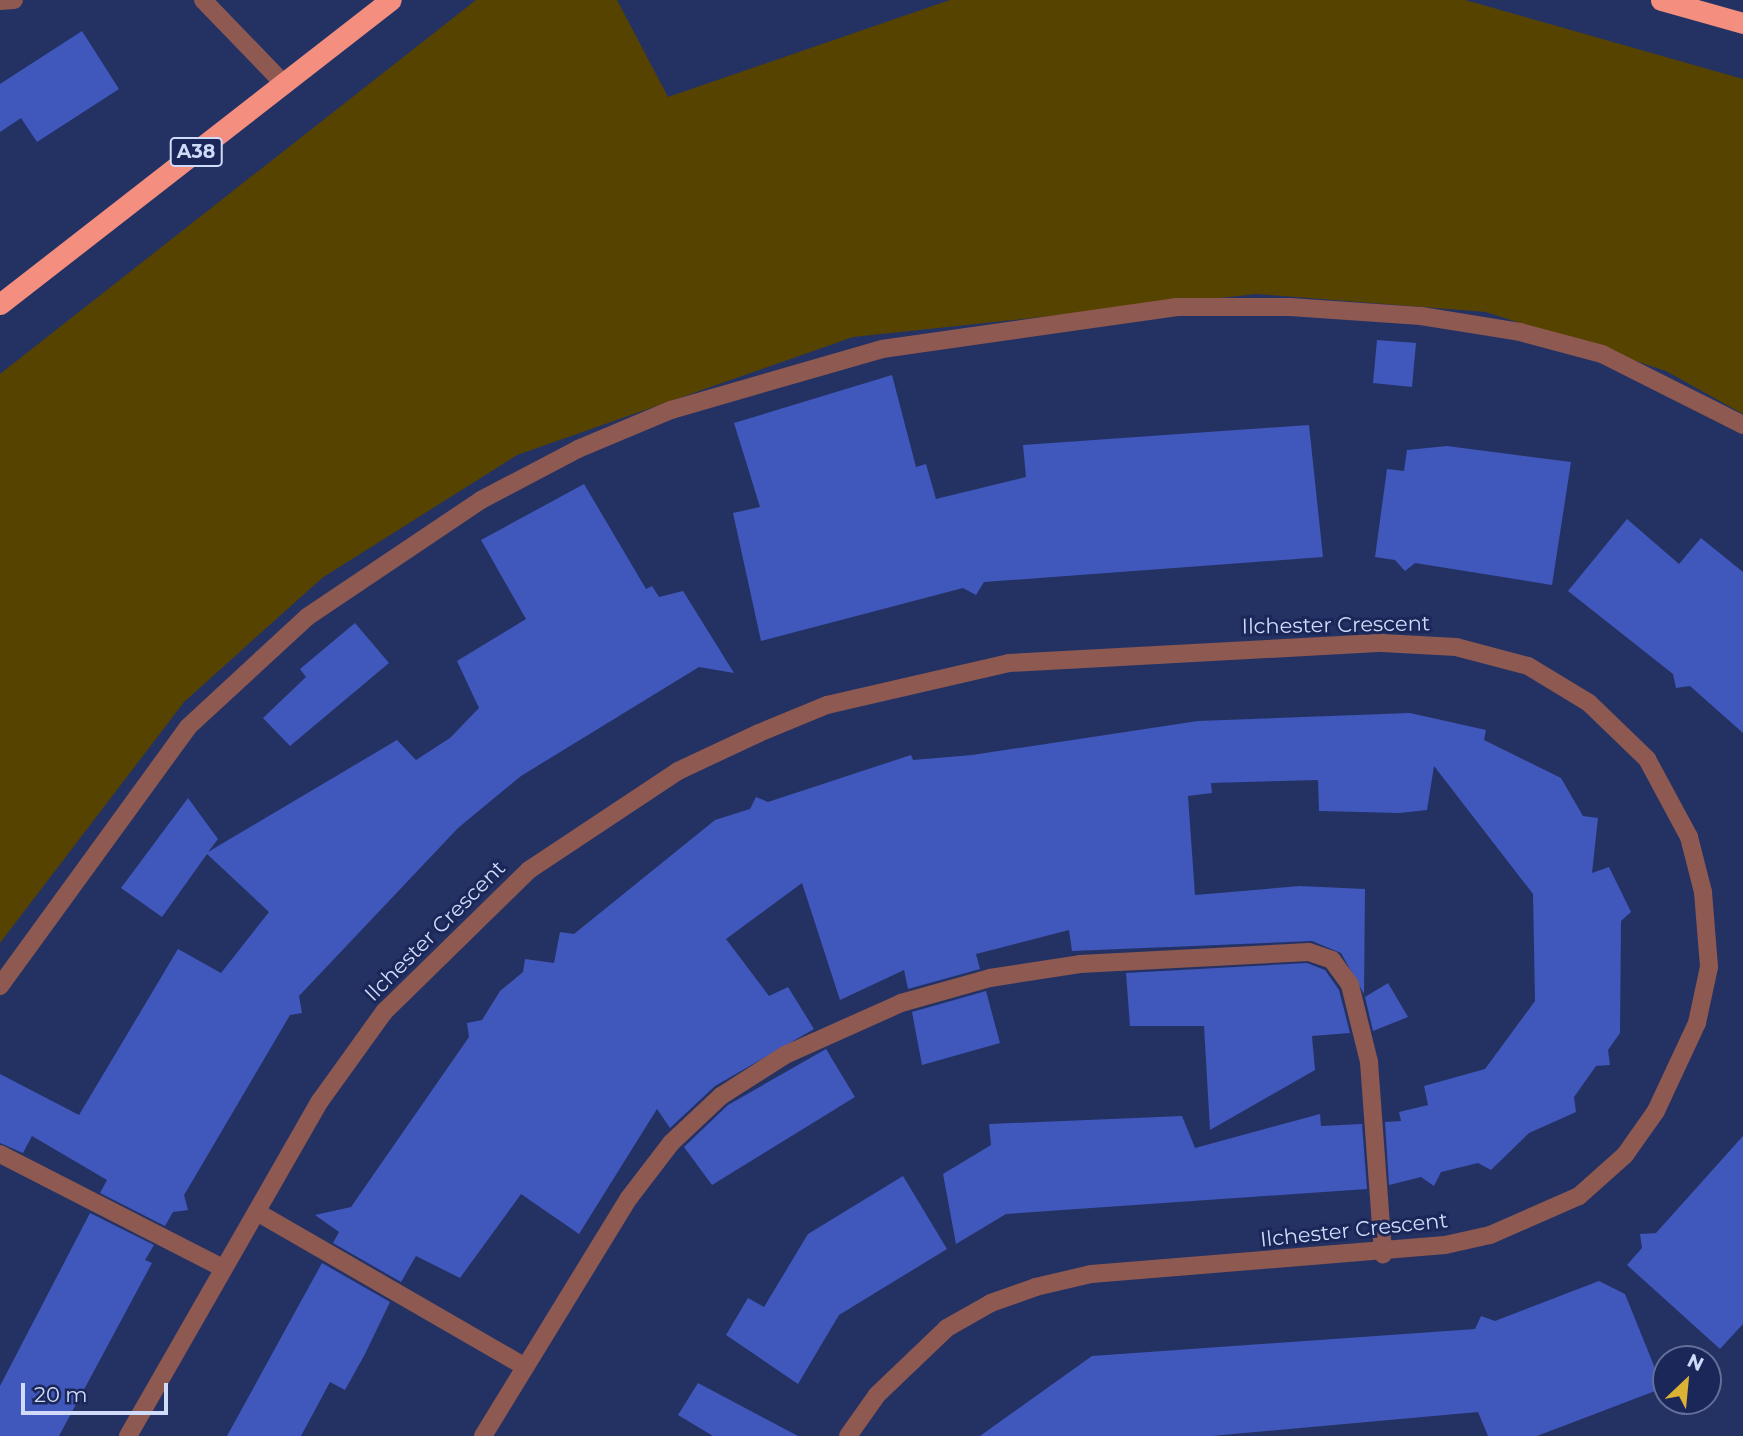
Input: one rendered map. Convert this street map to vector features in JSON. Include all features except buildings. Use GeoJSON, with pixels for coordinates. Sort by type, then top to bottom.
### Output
{"type":"FeatureCollection","features":[{"type":"Feature","properties":{"kind":"highway","name":"A38"},"geometry":{"type":"LineString","coordinates":[[0,304],[391,0]]}},
{"type":"Feature","properties":{"kind":"highway"},"geometry":{"type":"LineString","coordinates":[[1661,0],[1743,23]]}},
{"type":"Feature","properties":{"kind":"street"},"geometry":{"type":"LineString","coordinates":[[0,1],[14,0]]}},
{"type":"Feature","properties":{"kind":"street"},"geometry":{"type":"LineString","coordinates":[[203,0],[285,85]]}},
{"type":"Feature","properties":{"kind":"street"},"geometry":{"type":"LineString","coordinates":[[0,986],[188,727],[307,617],[481,500],[578,449],[671,410],[883,349],[1177,307],[1277,307],[1421,316],[1520,332],[1602,354],[1743,425]]}},
{"type":"Feature","properties":{"kind":"street","name":"Ilchester Crescent"},"geometry":{"type":"LineString","coordinates":[[128,1436],[221,1267],[257,1212],[320,1101],[376,1023],[460,932],[598,819],[736,744],[827,705],[1009,663],[1382,643],[1456,647],[1499,655],[1548,676],[1596,710],[1647,759],[1672,796],[1692,847],[1709,967],[1677,1074],[1625,1155],[1579,1196],[1490,1236],[1383,1254],[1091,1274],[1025,1291],[947,1328],[877,1395],[848,1436]]}},
{"type":"Feature","properties":{"kind":"street"},"geometry":{"type":"LineString","coordinates":[[482,1436],[522,1365],[629,1198],[671,1143],[722,1096],[785,1055],[901,1003],[990,978],[1080,964],[1309,952],[1332,960],[1350,985],[1369,1062],[1383,1254]]}},
{"type":"Feature","properties":{"kind":"street"},"geometry":{"type":"LineString","coordinates":[[0,1154],[221,1267]]}},
{"type":"Feature","properties":{"kind":"street"},"geometry":{"type":"LineString","coordinates":[[257,1212],[522,1365]]}},
{"type":"Feature","properties":{"kind":"shaded area"},"geometry":{"type":"Polygon","coordinates":[[[476,0],[617,0],[668,97],[950,0],[1465,0],[1743,79],[1743,414],[1666,371],[1486,312],[1257,294],[853,337],[517,455],[322,578],[184,702],[0,943],[0,374],[476,0]]]}}]}
